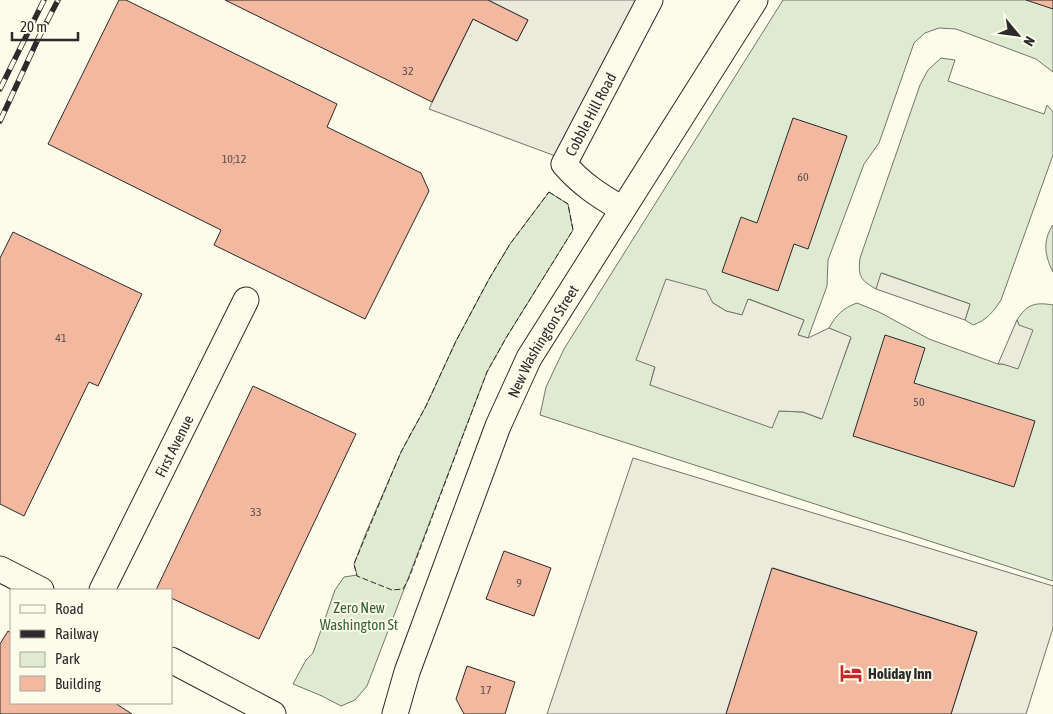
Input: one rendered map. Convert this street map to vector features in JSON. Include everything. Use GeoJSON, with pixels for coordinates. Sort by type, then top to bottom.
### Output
{"type":"FeatureCollection","features":[{"type":"Feature","properties":{"kind":"street","name":"Cobble Hill Road"},"geometry":{"type":"LineString","coordinates":[[622,209],[598,195],[577,179],[564,164],[650,0]]}},
{"type":"Feature","properties":{"kind":"street","name":"New Washington Street"},"geometry":{"type":"LineString","coordinates":[[395,714],[407,672],[498,426],[529,358],[755,0]]}},
{"type":"Feature","properties":{"kind":"street","name":"First Avenue"},"geometry":{"type":"LineString","coordinates":[[102,589],[246,300]]}},
{"type":"Feature","properties":{"kind":"street"},"geometry":{"type":"LineString","coordinates":[[0,569],[39,589]]}},
{"type":"Feature","properties":{"kind":"street"},"geometry":{"type":"LineString","coordinates":[[172,661],[273,714]]}},
{"type":"Feature","properties":{"kind":"green space"},"geometry":{"type":"Polygon","coordinates":[[[783,0],[1053,0],[1053,72],[1036,59],[956,29],[939,28],[925,33],[914,43],[879,143],[864,164],[828,260],[827,286],[808,338],[798,335],[804,320],[749,299],[742,315],[726,311],[713,303],[655,366],[650,385],[779,411],[803,412],[821,419],[851,338],[829,328],[840,312],[852,305],[857,303],[879,312],[929,339],[998,364],[1018,368],[1019,325],[1017,320],[1024,310],[1032,305],[1053,305],[1053,581],[540,415],[546,387],[564,349],[783,0]]]}},
{"type":"Feature","properties":{"kind":"green space"},"geometry":{"type":"Polygon","coordinates":[[[941,58],[955,60],[948,81],[1044,114],[1047,105],[1053,112],[1053,155],[1001,300],[989,315],[973,325],[965,320],[970,304],[882,273],[876,289],[863,280],[859,269],[860,258],[920,85],[928,70],[941,58]]]}},
{"type":"Feature","properties":{"kind":"green space","name":"Zero New Washington St"},"geometry":{"type":"Polygon","coordinates":[[[549,192],[568,204],[573,230],[487,372],[367,686],[355,700],[341,706],[293,684],[306,660],[313,653],[335,590],[344,577],[357,575],[354,564],[366,533],[401,452],[426,406],[456,341],[510,244],[549,192]]]}},
{"type":"Feature","properties":{"kind":"green space"},"geometry":{"type":"Polygon","coordinates":[[[1053,225],[1053,272],[1048,260],[1046,243],[1053,225]]]}},
{"type":"Feature","properties":{"kind":"shaded area"},"geometry":{"type":"Polygon","coordinates":[[[488,0],[636,0],[558,157],[429,109],[473,19],[517,41],[528,20],[488,0]]]}},
{"type":"Feature","properties":{"kind":"shaded area"},"geometry":{"type":"Polygon","coordinates":[[[881,273],[970,304],[965,320],[876,289],[881,273]]]}},
{"type":"Feature","properties":{"kind":"shaded area"},"geometry":{"type":"Polygon","coordinates":[[[666,279],[706,290],[713,303],[726,311],[742,315],[748,299],[804,320],[798,335],[808,338],[829,328],[851,337],[822,419],[803,412],[779,411],[772,428],[650,385],[655,367],[636,360],[666,279]]]}},
{"type":"Feature","properties":{"kind":"shaded area"},"geometry":{"type":"Polygon","coordinates":[[[1017,320],[1019,325],[1033,330],[1018,369],[998,364],[1017,320]]]}},
{"type":"Feature","properties":{"kind":"shaded area"},"geometry":{"type":"Polygon","coordinates":[[[633,458],[1053,586],[1053,628],[1026,714],[951,714],[977,632],[773,568],[726,714],[547,714],[633,458]]]}},
{"type":"Feature","properties":{"kind":"building"},"geometry":{"type":"Polygon","coordinates":[[[119,0],[126,0],[337,104],[327,127],[421,173],[429,191],[365,319],[214,245],[221,230],[48,144],[119,0]]]}},
{"type":"Feature","properties":{"kind":"building"},"geometry":{"type":"Polygon","coordinates":[[[225,0],[488,0],[528,20],[517,41],[473,19],[432,102],[225,0]]]}},
{"type":"Feature","properties":{"kind":"building"},"geometry":{"type":"Polygon","coordinates":[[[1026,0],[1053,0],[1053,9],[1026,0]]]}},
{"type":"Feature","properties":{"kind":"building"},"geometry":{"type":"Polygon","coordinates":[[[793,118],[847,136],[808,249],[794,244],[778,291],[722,272],[741,217],[757,223],[793,118]]]}},
{"type":"Feature","properties":{"kind":"building"},"geometry":{"type":"Polygon","coordinates":[[[13,232],[142,294],[98,386],[89,382],[24,516],[0,504],[0,258],[13,232]]]}},
{"type":"Feature","properties":{"kind":"building"},"geometry":{"type":"Polygon","coordinates":[[[885,335],[925,348],[914,383],[1035,421],[1014,487],[853,436],[885,335]]]}},
{"type":"Feature","properties":{"kind":"building"},"geometry":{"type":"Polygon","coordinates":[[[253,386],[356,434],[259,639],[172,598],[172,589],[156,589],[253,386]]]}},
{"type":"Feature","properties":{"kind":"building"},"geometry":{"type":"Polygon","coordinates":[[[504,551],[551,568],[534,616],[486,599],[504,551]]]}},
{"type":"Feature","properties":{"kind":"building","name":"Holiday Inn"},"geometry":{"type":"Polygon","coordinates":[[[772,568],[977,632],[951,714],[726,714],[772,568]]]}},
{"type":"Feature","properties":{"kind":"building"},"geometry":{"type":"Polygon","coordinates":[[[8,631],[10,632],[10,704],[117,704],[132,714],[0,714],[0,644],[8,631]]]}},
{"type":"Feature","properties":{"kind":"building"},"geometry":{"type":"Polygon","coordinates":[[[467,666],[515,682],[505,714],[464,714],[456,699],[467,666]]]}},
{"type":"Feature","properties":{"kind":"railway"},"geometry":{"type":"LineString","coordinates":[[0,89],[44,0]]}},
{"type":"Feature","properties":{"kind":"railway"},"geometry":{"type":"LineString","coordinates":[[0,121],[58,0]]}},
{"type":"Feature","properties":{"kind":"fence"},"geometry":{"type":"LineString","coordinates":[[549,192],[568,204],[573,230],[487,372],[409,578],[403,589],[392,590],[357,576],[354,564],[401,452],[426,406],[456,341],[510,244],[549,192]]}},
{"type":"Feature","properties":{"kind":"place","name":"Holiday Inn"},"geometry":{"type":"Point","coordinates":[851,673]}}]}
